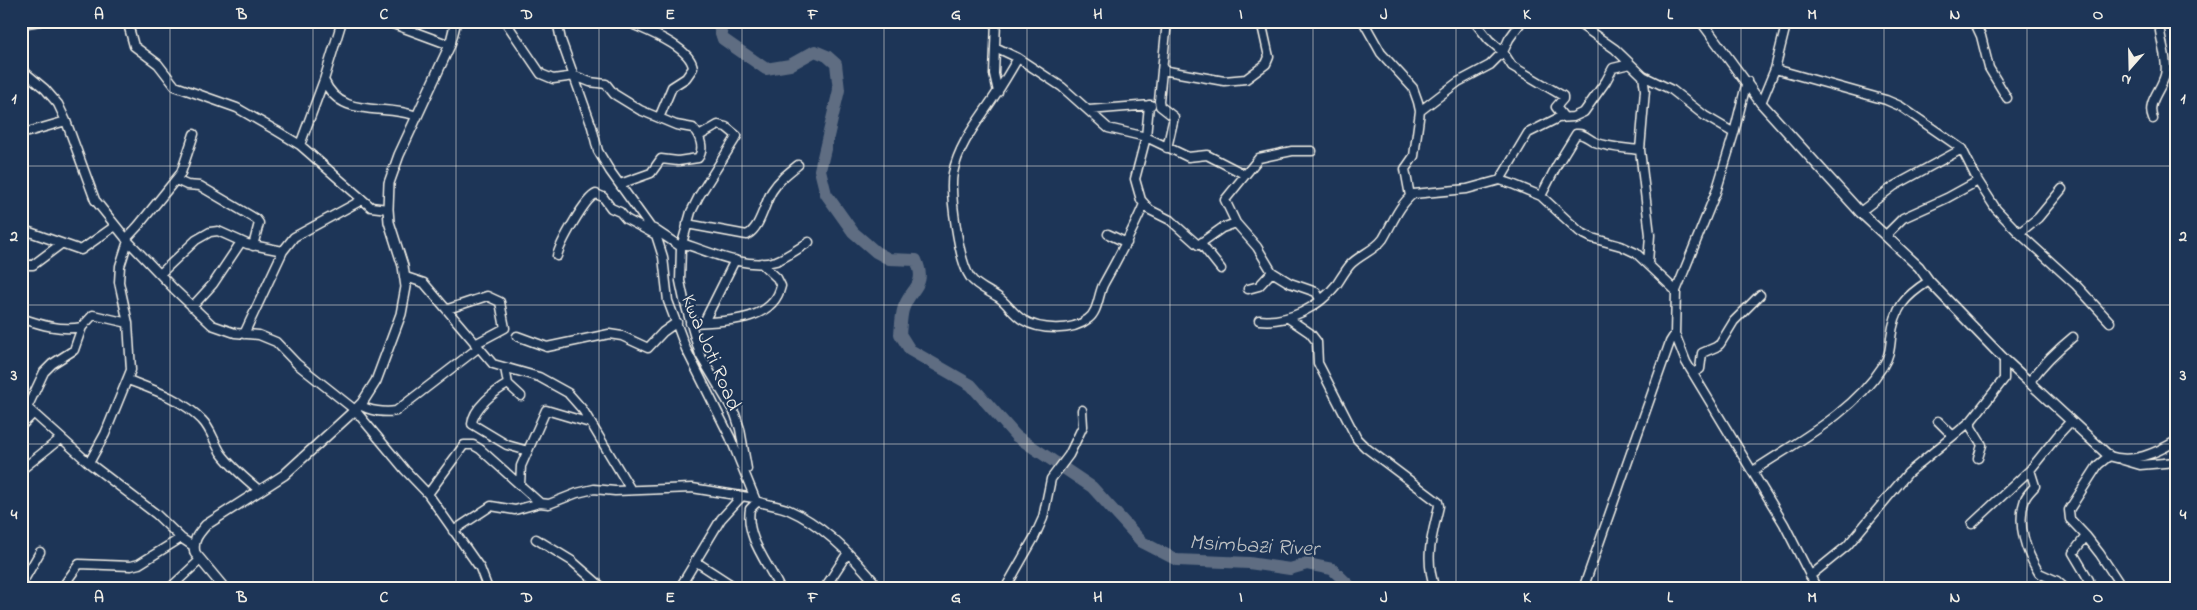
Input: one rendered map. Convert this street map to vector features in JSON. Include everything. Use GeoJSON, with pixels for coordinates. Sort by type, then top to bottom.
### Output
{"type":"FeatureCollection","features":[{"type":"Feature","properties":{"kind":"street"},"geometry":{"type":"LineString","coordinates":[[21,24],[40,21]]}},
{"type":"Feature","properties":{"kind":"street"},"geometry":{"type":"LineString","coordinates":[[125,21],[128,24],[134,46],[158,64],[176,86],[237,108],[300,144],[371,207],[388,209]]}},
{"type":"Feature","properties":{"kind":"street"},"geometry":{"type":"LineString","coordinates":[[300,144],[324,80],[342,21]]}},
{"type":"Feature","properties":{"kind":"street"},"geometry":{"type":"LineString","coordinates":[[385,21],[450,44]]}},
{"type":"Feature","properties":{"kind":"street"},"geometry":{"type":"LineString","coordinates":[[194,546],[199,533],[206,525],[284,475],[358,407],[370,392],[381,370],[401,314],[406,277],[389,222],[389,183],[450,44],[456,21]]}},
{"type":"Feature","properties":{"kind":"street"},"geometry":{"type":"LineString","coordinates":[[505,21],[541,74],[553,79],[574,76],[590,82],[606,84],[614,94],[627,102],[676,125],[692,128],[699,136],[701,155],[698,158],[678,161],[661,159],[651,173],[620,184]]}},
{"type":"Feature","properties":{"kind":"street","name":"Kwa Joti Road"},"geometry":{"type":"LineString","coordinates":[[558,21],[562,40],[592,127],[598,151],[654,232],[663,257],[668,301],[686,349],[707,389],[756,500]]}},
{"type":"Feature","properties":{"kind":"street"},"geometry":{"type":"LineString","coordinates":[[632,21],[634,25],[665,39],[687,56],[693,64],[693,68],[686,78],[672,87],[659,118]]}},
{"type":"Feature","properties":{"kind":"street"},"geometry":{"type":"LineString","coordinates":[[996,21],[994,74],[998,92]]}},
{"type":"Feature","properties":{"kind":"street"},"geometry":{"type":"LineString","coordinates":[[1160,106],[1168,21]]}},
{"type":"Feature","properties":{"kind":"street"},"geometry":{"type":"LineString","coordinates":[[1162,70],[1224,81],[1246,79],[1266,64],[1269,57],[1261,21]]}},
{"type":"Feature","properties":{"kind":"street"},"geometry":{"type":"LineString","coordinates":[[1363,21],[1381,53],[1413,88],[1420,111],[1414,156],[1405,169],[1410,196]]}},
{"type":"Feature","properties":{"kind":"street"},"geometry":{"type":"LineString","coordinates":[[1474,21],[1503,52],[1508,62],[1521,72],[1563,96],[1563,99],[1556,107],[1563,116]]}},
{"type":"Feature","properties":{"kind":"street"},"geometry":{"type":"LineString","coordinates":[[1420,111],[1458,82],[1490,65],[1503,52],[1509,39],[1522,21]]}},
{"type":"Feature","properties":{"kind":"street"},"geometry":{"type":"LineString","coordinates":[[1575,21],[1615,49],[1643,76],[1672,90],[1705,116],[1734,133]]}},
{"type":"Feature","properties":{"kind":"street"},"geometry":{"type":"LineString","coordinates":[[1702,21],[1762,103],[1860,212],[1919,267],[1929,281],[2004,359],[2033,386],[2113,457],[2140,465],[2176,462]]}},
{"type":"Feature","properties":{"kind":"street"},"geometry":{"type":"LineString","coordinates":[[1762,103],[1775,69],[1787,21]]}},
{"type":"Feature","properties":{"kind":"street"},"geometry":{"type":"LineString","coordinates":[[1974,21],[1981,36],[1989,68],[2007,98]]}},
{"type":"Feature","properties":{"kind":"street"},"geometry":{"type":"LineString","coordinates":[[2153,119],[2150,113],[2151,105],[2162,85],[2166,68],[2159,37],[2159,21]]}},
{"type":"Feature","properties":{"kind":"street"},"geometry":{"type":"LineString","coordinates":[[995,47],[1018,58],[1062,87],[1108,128],[1146,137],[1188,157],[1207,155],[1244,174]]}},
{"type":"Feature","properties":{"kind":"street"},"geometry":{"type":"LineString","coordinates":[[1018,58],[960,150],[952,177],[954,224],[963,262],[969,277],[999,298],[1022,320],[1037,326],[1055,329],[1085,321],[1095,312],[1096,302],[1127,243],[1144,204]]}},
{"type":"Feature","properties":{"kind":"street"},"geometry":{"type":"LineString","coordinates":[[1500,180],[1528,133],[1563,116],[1573,117],[1584,112],[1613,68],[1630,64]]}},
{"type":"Feature","properties":{"kind":"street"},"geometry":{"type":"LineString","coordinates":[[21,69],[45,89],[58,104],[95,200],[127,240],[212,325],[223,330],[259,335],[276,342],[298,364],[358,407],[405,470],[428,494],[480,568],[488,589]]}},
{"type":"Feature","properties":{"kind":"street"},"geometry":{"type":"LineString","coordinates":[[1775,69],[1900,106],[1947,137],[1962,150],[1978,181],[1996,209],[2019,233],[2062,271],[2110,322]]}},
{"type":"Feature","properties":{"kind":"street"},"geometry":{"type":"LineString","coordinates":[[1643,76],[1645,90],[1640,150],[1650,235],[1648,263]]}},
{"type":"Feature","properties":{"kind":"street"},"geometry":{"type":"LineString","coordinates":[[324,80],[334,96],[355,107],[404,111],[417,116]]}},
{"type":"Feature","properties":{"kind":"street"},"geometry":{"type":"LineString","coordinates":[[1747,81],[1716,192],[1676,291],[1675,334],[1693,373],[1784,524],[1810,576],[1813,587]]}},
{"type":"Feature","properties":{"kind":"street"},"geometry":{"type":"LineString","coordinates":[[1089,110],[1149,105],[1160,106],[1174,117],[1167,148]]}},
{"type":"Feature","properties":{"kind":"street"},"geometry":{"type":"LineString","coordinates":[[1149,105],[1146,137],[1135,179],[1144,204],[1150,210],[1170,220],[1195,243],[1201,244],[1221,268]]}},
{"type":"Feature","properties":{"kind":"street"},"geometry":{"type":"LineString","coordinates":[[21,134],[66,121]]}},
{"type":"Feature","properties":{"kind":"street"},"geometry":{"type":"LineString","coordinates":[[699,136],[718,125],[726,127],[737,136],[699,196],[687,224],[682,245],[681,290],[700,356],[735,414],[746,459],[746,474]]}},
{"type":"Feature","properties":{"kind":"street"},"geometry":{"type":"LineString","coordinates":[[89,464],[105,434],[128,380],[132,362],[128,323],[119,282],[120,266],[127,240],[162,194],[176,180],[184,166],[194,134]]}},
{"type":"Feature","properties":{"kind":"street"},"geometry":{"type":"LineString","coordinates":[[1541,196],[1556,165],[1576,134],[1581,134],[1609,146],[1640,150]]}},
{"type":"Feature","properties":{"kind":"street"},"geometry":{"type":"LineString","coordinates":[[1860,212],[1894,186],[1962,150]]}},
{"type":"Feature","properties":{"kind":"street"},"geometry":{"type":"LineString","coordinates":[[1312,151],[1292,151],[1259,158],[1244,174],[1225,200],[1236,224],[1256,247],[1272,272],[1290,284],[1316,292],[1320,299]]}},
{"type":"Feature","properties":{"kind":"street"},"geometry":{"type":"LineString","coordinates":[[687,224],[746,235],[752,232],[780,179],[798,165]]}},
{"type":"Feature","properties":{"kind":"street"},"geometry":{"type":"LineString","coordinates":[[176,180],[187,185],[200,186],[256,219],[259,222],[259,226],[253,246]]}},
{"type":"Feature","properties":{"kind":"street"},"geometry":{"type":"LineString","coordinates":[[1259,320],[1278,321],[1288,318],[1304,311],[1320,299],[1337,284],[1350,264],[1372,250],[1382,239],[1410,196],[1423,192],[1467,188],[1500,180],[1541,196],[1580,232],[1599,241],[1629,249],[1648,263],[1676,291]]}},
{"type":"Feature","properties":{"kind":"street"},"geometry":{"type":"LineString","coordinates":[[1885,236],[1903,218],[1948,198],[1978,181]]}},
{"type":"Feature","properties":{"kind":"street"},"geometry":{"type":"LineString","coordinates":[[2019,233],[2038,218],[2062,189]]}},
{"type":"Feature","properties":{"kind":"street"},"geometry":{"type":"LineString","coordinates":[[557,256],[562,242],[588,200],[596,194],[603,197],[611,208],[620,212],[626,219],[682,245],[735,260],[761,263],[778,260],[810,242]]}},
{"type":"Feature","properties":{"kind":"street"},"geometry":{"type":"LineString","coordinates":[[244,334],[283,251],[294,237],[362,200]]}},
{"type":"Feature","properties":{"kind":"street"},"geometry":{"type":"LineString","coordinates":[[1201,244],[1222,228],[1236,224]]}},
{"type":"Feature","properties":{"kind":"street"},"geometry":{"type":"LineString","coordinates":[[21,230],[81,250],[115,226]]}},
{"type":"Feature","properties":{"kind":"street"},"geometry":{"type":"LineString","coordinates":[[160,274],[196,240],[210,232],[218,231],[253,246],[283,251]]}},
{"type":"Feature","properties":{"kind":"street"},"geometry":{"type":"LineString","coordinates":[[1108,234],[1127,243]]}},
{"type":"Feature","properties":{"kind":"street"},"geometry":{"type":"LineString","coordinates":[[192,307],[213,284],[241,242]]}},
{"type":"Feature","properties":{"kind":"street"},"geometry":{"type":"LineString","coordinates":[[21,265],[32,264],[61,244]]}},
{"type":"Feature","properties":{"kind":"street"},"geometry":{"type":"LineString","coordinates":[[704,322],[735,260]]}},
{"type":"Feature","properties":{"kind":"street"},"geometry":{"type":"LineString","coordinates":[[690,323],[743,319],[768,306],[779,293],[780,282],[761,263]]}},
{"type":"Feature","properties":{"kind":"street"},"geometry":{"type":"LineString","coordinates":[[1248,289],[1259,286],[1272,272]]}},
{"type":"Feature","properties":{"kind":"street"},"geometry":{"type":"LineString","coordinates":[[406,277],[424,283],[493,364],[539,377],[568,393],[583,410],[631,490]]}},
{"type":"Feature","properties":{"kind":"street"},"geometry":{"type":"LineString","coordinates":[[1753,471],[1809,434],[1855,399],[1879,371],[1889,354],[1893,324],[1900,304],[1910,293],[1929,281]]}},
{"type":"Feature","properties":{"kind":"street"},"geometry":{"type":"LineString","coordinates":[[1693,373],[1700,369],[1702,353],[1720,344],[1734,321],[1760,295]]}},
{"type":"Feature","properties":{"kind":"street"},"geometry":{"type":"LineString","coordinates":[[358,407],[389,412],[396,411],[476,346],[505,328],[500,302],[487,296],[448,310]]}},
{"type":"Feature","properties":{"kind":"street"},"geometry":{"type":"LineString","coordinates":[[128,323],[93,315],[82,327],[74,350],[52,364],[44,372],[24,405],[89,464],[156,514],[180,538],[194,546],[200,560],[225,589]]}},
{"type":"Feature","properties":{"kind":"street"},"geometry":{"type":"LineString","coordinates":[[21,318],[50,327],[82,327]]}},
{"type":"Feature","properties":{"kind":"street"},"geometry":{"type":"LineString","coordinates":[[1288,318],[1310,332],[1316,342],[1318,363],[1357,439],[1438,502],[1439,506],[1428,550],[1435,589]]}},
{"type":"Feature","properties":{"kind":"street"},"geometry":{"type":"LineString","coordinates":[[517,336],[547,347],[609,334],[622,336],[648,348],[662,332],[677,322]]}},
{"type":"Feature","properties":{"kind":"street"},"geometry":{"type":"LineString","coordinates":[[1583,589],[1670,342],[1675,334]]}},
{"type":"Feature","properties":{"kind":"street"},"geometry":{"type":"LineString","coordinates":[[2033,386],[2031,380],[2035,374],[2055,352],[2073,337]]}},
{"type":"Feature","properties":{"kind":"street"},"geometry":{"type":"LineString","coordinates":[[1810,576],[1847,546],[1908,473],[1970,421],[2004,379],[2004,359]]}},
{"type":"Feature","properties":{"kind":"street"},"geometry":{"type":"LineString","coordinates":[[505,368],[508,384],[521,396]]}},
{"type":"Feature","properties":{"kind":"street"},"geometry":{"type":"LineString","coordinates":[[128,380],[168,396],[197,416],[208,427],[221,452],[229,462],[260,491]]}},
{"type":"Feature","properties":{"kind":"street"},"geometry":{"type":"LineString","coordinates":[[508,384],[496,390],[489,397],[474,417],[472,424],[507,445],[528,451]]}},
{"type":"Feature","properties":{"kind":"street"},"geometry":{"type":"LineString","coordinates":[[520,485],[521,466],[546,410],[590,423]]}},
{"type":"Feature","properties":{"kind":"street"},"geometry":{"type":"LineString","coordinates":[[1005,589],[1043,518],[1051,480],[1068,455],[1083,426],[1082,410]]}},
{"type":"Feature","properties":{"kind":"street"},"geometry":{"type":"LineString","coordinates":[[21,426],[33,414]]}},
{"type":"Feature","properties":{"kind":"street"},"geometry":{"type":"LineString","coordinates":[[1938,421],[1952,435]]}},
{"type":"Feature","properties":{"kind":"street"},"geometry":{"type":"LineString","coordinates":[[1970,421],[1982,445],[1978,458]]}},
{"type":"Feature","properties":{"kind":"street"},"geometry":{"type":"LineString","coordinates":[[1972,524],[2030,470],[2071,421]]}},
{"type":"Feature","properties":{"kind":"street"},"geometry":{"type":"LineString","coordinates":[[21,470],[60,439]]}},
{"type":"Feature","properties":{"kind":"street"},"geometry":{"type":"LineString","coordinates":[[2123,589],[2100,554],[2070,519],[2068,512],[2098,465],[2113,457],[2146,456],[2176,441]]}},
{"type":"Feature","properties":{"kind":"street"},"geometry":{"type":"LineString","coordinates":[[428,494],[464,445],[469,444],[480,449],[540,502]]}},
{"type":"Feature","properties":{"kind":"street"},"geometry":{"type":"LineString","coordinates":[[2030,470],[2035,486],[2025,498],[2022,522],[2024,541],[2039,573],[2058,581],[2066,589]]}},
{"type":"Feature","properties":{"kind":"street"},"geometry":{"type":"LineString","coordinates":[[454,531],[491,506],[514,510],[540,502],[552,503],[588,490],[692,488],[742,496],[783,507],[808,520],[846,554],[880,589]]}},
{"type":"Feature","properties":{"kind":"street"},"geometry":{"type":"LineString","coordinates":[[679,589],[721,520],[742,496]]}},
{"type":"Feature","properties":{"kind":"street"},"geometry":{"type":"LineString","coordinates":[[756,500],[750,509],[751,527],[758,550],[780,589]]}},
{"type":"Feature","properties":{"kind":"street"},"geometry":{"type":"LineString","coordinates":[[2086,536],[2073,553],[2090,580],[2090,589]]}},
{"type":"Feature","properties":{"kind":"street"},"geometry":{"type":"LineString","coordinates":[[64,585],[79,564],[131,566],[139,564],[180,538]]}},
{"type":"Feature","properties":{"kind":"street"},"geometry":{"type":"LineString","coordinates":[[536,539],[572,561],[604,589]]}},
{"type":"Feature","properties":{"kind":"street"},"geometry":{"type":"LineString","coordinates":[[21,585],[40,552]]}},
{"type":"Feature","properties":{"kind":"street"},"geometry":{"type":"LineString","coordinates":[[824,589],[846,554]]}},
{"type":"Feature","properties":{"kind":"street"},"geometry":{"type":"LineString","coordinates":[[169,589],[200,560]]}},
{"type":"Feature","properties":{"kind":"street"},"geometry":{"type":"LineString","coordinates":[[695,561],[738,589]]}},
{"type":"Feature","properties":{"kind":"waterway","name":"Msimbazi River"},"geometry":{"type":"LineString","coordinates":[[717,21],[723,39],[766,69],[790,65],[815,51],[827,56],[836,64],[839,90],[820,170],[826,194],[853,232],[876,252],[889,259],[916,260],[920,276],[919,282],[906,303],[901,319],[900,334],[910,350],[971,385],[1016,436],[1092,487],[1142,542],[1177,560],[1249,563],[1290,569],[1307,564],[1332,569],[1353,589]]}}]}
